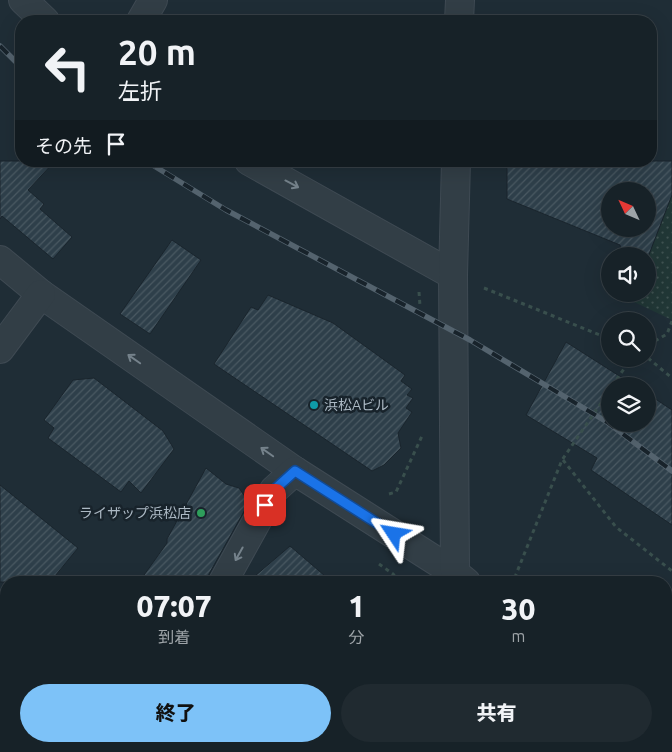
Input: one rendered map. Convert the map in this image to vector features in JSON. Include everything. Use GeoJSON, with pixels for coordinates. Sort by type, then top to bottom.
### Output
{"type":"FeatureCollection","features":[{"type":"Feature","properties":{"kind":"street"},"geometry":{"type":"LineString","coordinates":[[23,0],[39,15]]}},
{"type":"Feature","properties":{"kind":"street"},"geometry":{"type":"LineString","coordinates":[[144,15],[153,0]]}},
{"type":"Feature","properties":{"kind":"street"},"geometry":{"type":"LineString","coordinates":[[459,15],[460,0]]}},
{"type":"Feature","properties":{"kind":"street"},"geometry":{"type":"LineString","coordinates":[[260,167],[453,275]]}},
{"type":"Feature","properties":{"kind":"street"},"geometry":{"type":"LineString","coordinates":[[456,167],[453,275],[459,576]]}},
{"type":"Feature","properties":{"kind":"street"},"geometry":{"type":"LineString","coordinates":[[0,260],[42,294],[295,471],[454,576]]}},
{"type":"Feature","properties":{"kind":"street"},"geometry":{"type":"LineString","coordinates":[[0,349],[42,294]]}},
{"type":"Feature","properties":{"kind":"street"},"geometry":{"type":"LineString","coordinates":[[226,576],[274,490],[295,471]]}},
{"type":"Feature","properties":{"kind":"path"},"geometry":{"type":"LineString","coordinates":[[453,275],[601,335]]}},
{"type":"Feature","properties":{"kind":"path"},"geometry":{"type":"LineString","coordinates":[[419,283],[420,312]]}},
{"type":"Feature","properties":{"kind":"path"},"geometry":{"type":"LineString","coordinates":[[656,340],[666,334],[672,321]]}},
{"type":"Feature","properties":{"kind":"path"},"geometry":{"type":"LineString","coordinates":[[656,365],[672,378]]}},
{"type":"Feature","properties":{"kind":"path"},"geometry":{"type":"LineString","coordinates":[[514,576],[562,460],[601,402]]}},
{"type":"Feature","properties":{"kind":"path"},"geometry":{"type":"LineString","coordinates":[[594,412],[601,415]]}},
{"type":"Feature","properties":{"kind":"path"},"geometry":{"type":"LineString","coordinates":[[387,495],[396,492],[423,434]]}},
{"type":"Feature","properties":{"kind":"path"},"geometry":{"type":"LineString","coordinates":[[562,460],[616,527],[672,571]]}},
{"type":"Feature","properties":{"kind":"green space"},"geometry":{"type":"Polygon","coordinates":[[[672,195],[672,320],[634,302],[656,302],[656,247],[652,247],[672,195]]]}},
{"type":"Feature","properties":{"kind":"building"},"geometry":{"type":"Polygon","coordinates":[[[0,161],[15,161],[15,167],[49,167],[28,190],[44,204],[40,209],[72,237],[53,259],[2,216],[0,219],[0,161]]]}},
{"type":"Feature","properties":{"kind":"building"},"geometry":{"type":"Polygon","coordinates":[[[657,161],[672,161],[672,195],[656,236],[656,182],[601,182],[601,237],[507,199],[507,167],[657,167],[657,161]]]}},
{"type":"Feature","properties":{"kind":"building"},"geometry":{"type":"Polygon","coordinates":[[[603,238],[655,238],[652,247],[620,247],[620,245],[603,238]]]}},
{"type":"Feature","properties":{"kind":"building"},"geometry":{"type":"Polygon","coordinates":[[[172,240],[201,260],[150,334],[120,314],[172,240]]]}},
{"type":"Feature","properties":{"kind":"building","name":"浜松Aビル"},"geometry":{"type":"Polygon","coordinates":[[[268,295],[333,323],[405,375],[401,381],[412,389],[407,395],[413,398],[406,408],[412,412],[398,433],[401,448],[384,465],[372,471],[214,364],[251,307],[258,310],[268,295]]]}},
{"type":"Feature","properties":{"kind":"building"},"geometry":{"type":"Polygon","coordinates":[[[566,342],[601,364],[601,367],[605,367],[621,377],[601,377],[601,432],[656,432],[656,399],[672,410],[672,525],[591,470],[597,458],[526,415],[566,342]]]}},
{"type":"Feature","properties":{"kind":"building"},"geometry":{"type":"Polygon","coordinates":[[[94,378],[163,431],[174,449],[141,493],[129,481],[121,492],[48,438],[54,428],[44,420],[73,380],[94,378]]]}},
{"type":"Feature","properties":{"kind":"building"},"geometry":{"type":"Polygon","coordinates":[[[206,468],[226,484],[239,488],[248,501],[208,576],[143,576],[167,543],[167,539],[206,468]]]}},
{"type":"Feature","properties":{"kind":"building"},"geometry":{"type":"Polygon","coordinates":[[[0,485],[78,548],[55,576],[0,576],[0,485]]]}},
{"type":"Feature","properties":{"kind":"building"},"geometry":{"type":"Polygon","coordinates":[[[290,546],[325,576],[255,576],[290,546]]]}},
{"type":"Feature","properties":{"kind":"railway"},"geometry":{"type":"LineString","coordinates":[[0,46],[15,61]]}},
{"type":"Feature","properties":{"kind":"railway"},"geometry":{"type":"LineString","coordinates":[[156,167],[226,210],[470,340],[607,422],[672,471]]}},
{"type":"Feature","properties":{"kind":"place","name":"浜松Aビル"},"geometry":{"type":"Point","coordinates":[314,405]}},
{"type":"Feature","properties":{"kind":"place","name":"ライザップ浜松店"},"geometry":{"type":"Point","coordinates":[201,513]}},
{"type":"Feature","properties":{"kind":"route"},"geometry":{"type":"LineString","coordinates":[[265,505],[274,490],[295,471],[394,534]]}}]}
